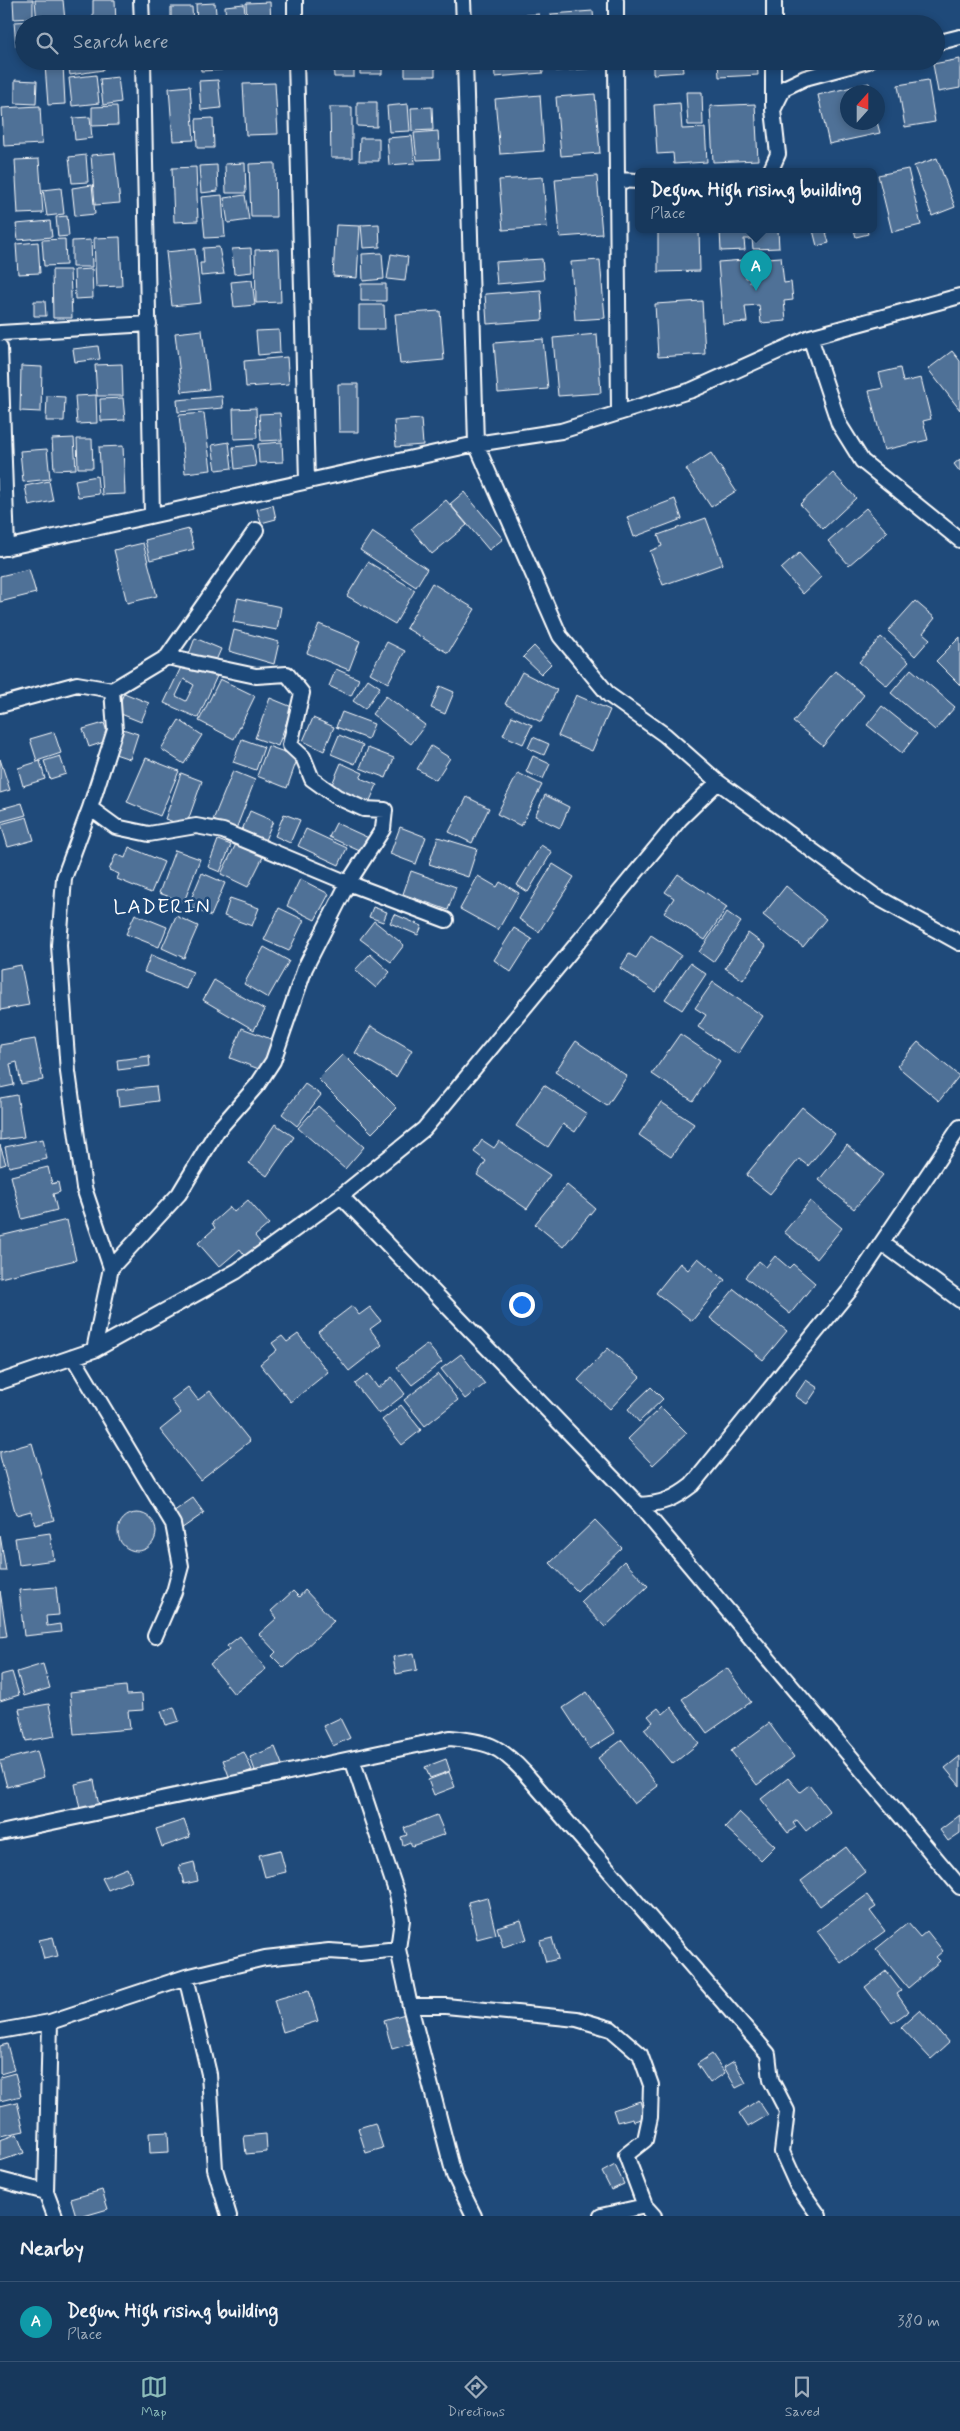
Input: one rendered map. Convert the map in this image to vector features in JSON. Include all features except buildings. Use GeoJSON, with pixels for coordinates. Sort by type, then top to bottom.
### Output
{"type":"FeatureCollection","features":[{"type":"Feature","properties":{"kind":"street"},"geometry":{"type":"LineString","coordinates":[[141,0],[142,15]]}},
{"type":"Feature","properties":{"kind":"street"},"geometry":{"type":"LineString","coordinates":[[295,0],[295,15]]}},
{"type":"Feature","properties":{"kind":"street"},"geometry":{"type":"LineString","coordinates":[[463,0],[464,15]]}},
{"type":"Feature","properties":{"kind":"street"},"geometry":{"type":"LineString","coordinates":[[616,0],[616,15]]}},
{"type":"Feature","properties":{"kind":"street"},"geometry":{"type":"LineString","coordinates":[[774,0],[774,15]]}},
{"type":"Feature","properties":{"kind":"street"},"geometry":{"type":"LineString","coordinates":[[945,41],[960,37]]}},
{"type":"Feature","properties":{"kind":"street"},"geometry":{"type":"LineString","coordinates":[[143,70],[152,515]]}},
{"type":"Feature","properties":{"kind":"street"},"geometry":{"type":"LineString","coordinates":[[296,70],[306,481]]}},
{"type":"Feature","properties":{"kind":"street"},"geometry":{"type":"LineString","coordinates":[[465,70],[476,444],[560,636],[609,695],[665,735],[718,782],[875,896],[960,943]]}},
{"type":"Feature","properties":{"kind":"street"},"geometry":{"type":"LineString","coordinates":[[616,70],[619,413]]}},
{"type":"Feature","properties":{"kind":"street"},"geometry":{"type":"LineString","coordinates":[[772,168],[778,154],[772,110],[773,70]]}},
{"type":"Feature","properties":{"kind":"street"},"geometry":{"type":"LineString","coordinates":[[772,110],[784,88],[805,78],[835,70]]}},
{"type":"Feature","properties":{"kind":"street"},"geometry":{"type":"LineString","coordinates":[[617,180],[635,181]]}},
{"type":"Feature","properties":{"kind":"street"},"geometry":{"type":"LineString","coordinates":[[0,347],[3,548],[476,444],[561,431],[692,390],[810,337],[960,296]]}},
{"type":"Feature","properties":{"kind":"street"},"geometry":{"type":"LineString","coordinates":[[0,333],[149,324]]}},
{"type":"Feature","properties":{"kind":"street"},"geometry":{"type":"LineString","coordinates":[[810,337],[838,424],[862,461],[960,540]]}},
{"type":"Feature","properties":{"kind":"street"},"geometry":{"type":"LineString","coordinates":[[0,705],[77,684],[112,690],[168,657],[256,530]]}},
{"type":"Feature","properties":{"kind":"street"},"geometry":{"type":"LineString","coordinates":[[111,1268],[180,1194],[216,1131],[258,1084],[273,1061],[305,968],[348,883],[383,830],[384,810],[364,810],[336,797],[312,779],[303,757],[290,745],[302,694],[286,674],[256,676],[168,657]]}},
{"type":"Feature","properties":{"kind":"street"},"geometry":{"type":"LineString","coordinates":[[94,1350],[111,1268],[84,1188],[68,1072],[60,944],[64,878],[90,808],[115,730],[112,690]]}},
{"type":"Feature","properties":{"kind":"street"},"geometry":{"type":"LineString","coordinates":[[0,1382],[94,1350],[237,1271],[341,1196],[424,1129],[680,819],[718,782]]}},
{"type":"Feature","properties":{"kind":"street"},"geometry":{"type":"LineString","coordinates":[[90,808],[116,827],[149,834],[196,826],[223,830],[348,883],[446,920]]}},
{"type":"Feature","properties":{"kind":"street"},"geometry":{"type":"LineString","coordinates":[[639,1505],[660,1504],[676,1498],[692,1486],[850,1290],[960,1127]]}},
{"type":"Feature","properties":{"kind":"street"},"geometry":{"type":"LineString","coordinates":[[341,1196],[639,1505],[960,1887]]}},
{"type":"Feature","properties":{"kind":"street"},"geometry":{"type":"LineString","coordinates":[[882,1243],[960,1300]]}},
{"type":"Feature","properties":{"kind":"street"},"geometry":{"type":"LineString","coordinates":[[73,1357],[174,1524],[181,1566],[174,1592],[155,1636]]}},
{"type":"Feature","properties":{"kind":"street"},"geometry":{"type":"LineString","coordinates":[[0,1834],[450,1738],[483,1741],[507,1754],[768,2054],[771,2080],[787,2111],[782,2152],[797,2185],[819,2216]]}},
{"type":"Feature","properties":{"kind":"street"},"geometry":{"type":"LineString","coordinates":[[352,1759],[397,1894],[402,1920],[398,1949],[410,2006],[454,2174],[474,2216]]}},
{"type":"Feature","properties":{"kind":"street"},"geometry":{"type":"LineString","coordinates":[[0,2031],[50,2022],[186,1977],[265,1958],[329,1952],[360,1953],[398,1949]]}},
{"type":"Feature","properties":{"kind":"street"},"geometry":{"type":"LineString","coordinates":[[186,1977],[209,2074],[216,2168],[229,2216]]}},
{"type":"Feature","properties":{"kind":"street"},"geometry":{"type":"LineString","coordinates":[[410,2006],[446,2006],[576,2019],[611,2029],[640,2054],[651,2086],[650,2118],[646,2140],[626,2156],[649,2211],[600,2216]]}},
{"type":"Feature","properties":{"kind":"street"},"geometry":{"type":"LineString","coordinates":[[50,2022],[46,2192],[55,2216]]}},
{"type":"Feature","properties":{"kind":"street"},"geometry":{"type":"LineString","coordinates":[[0,2180],[46,2192]]}},
{"type":"Feature","properties":{"kind":"place","name":"Degun High rising building"},"geometry":{"type":"Point","coordinates":[756,291]}},
{"type":"Feature","properties":{"kind":"district","name":"LADERIN"},"geometry":{"type":"Point","coordinates":[162,907]}}]}
